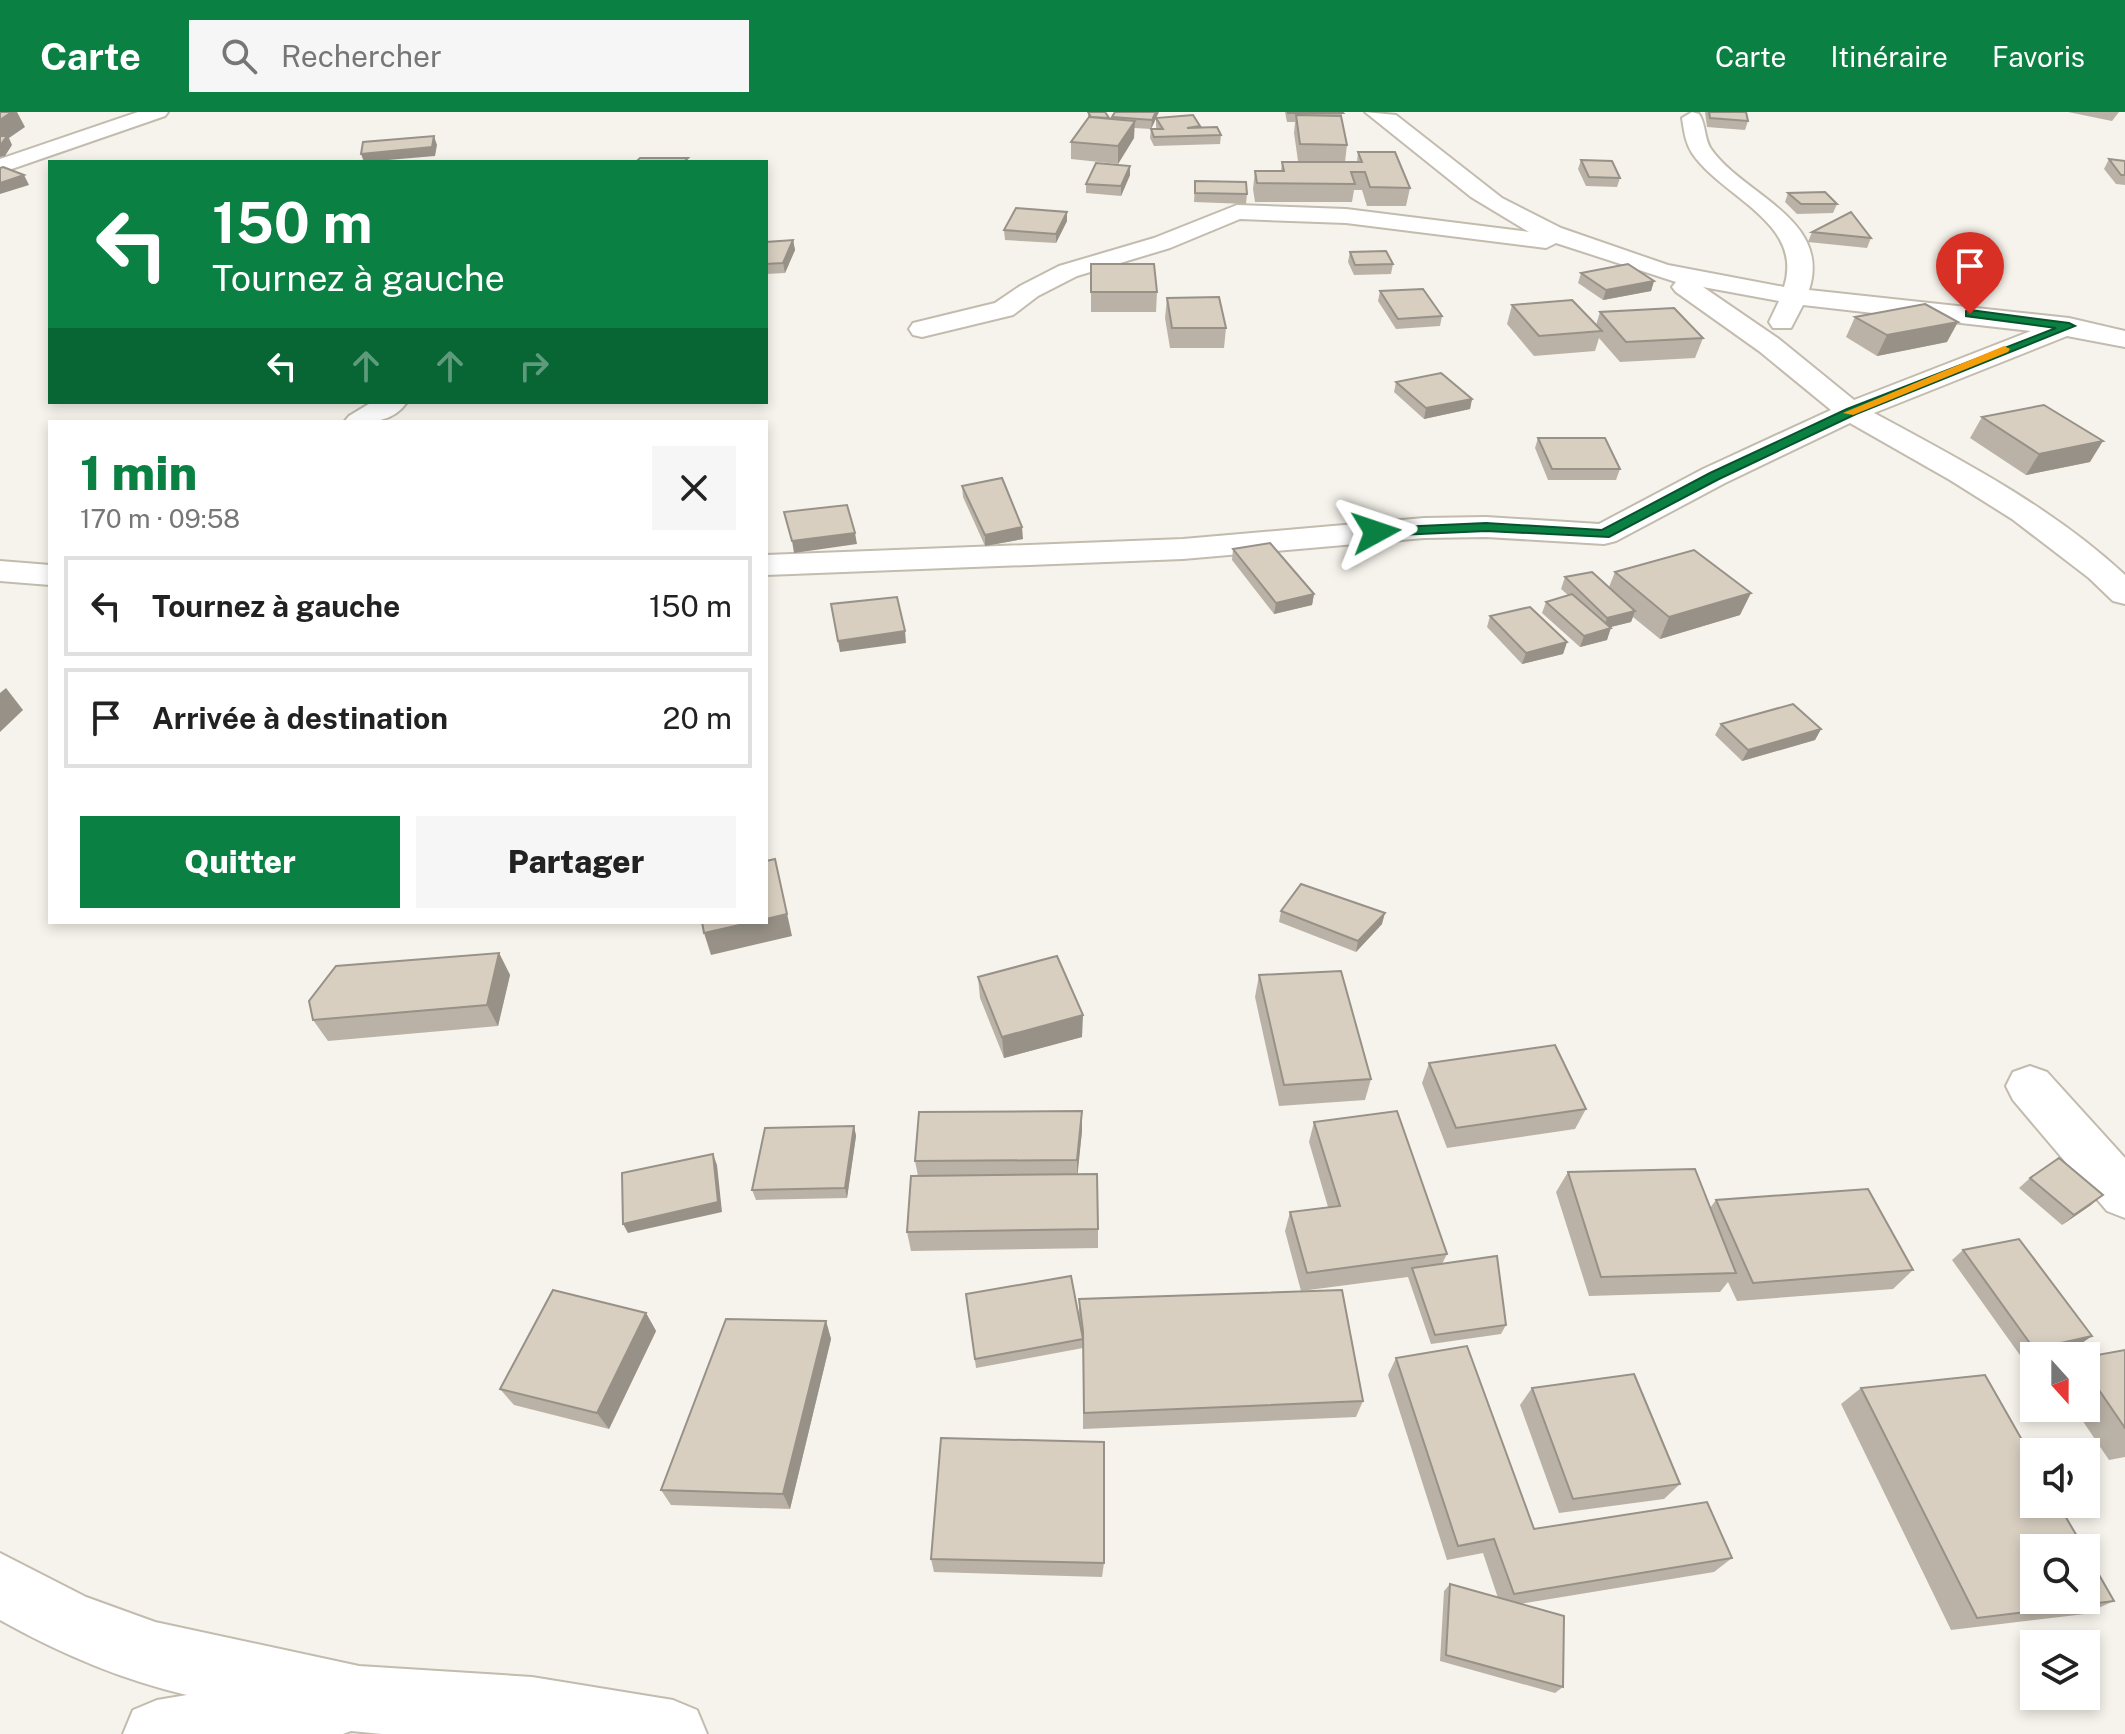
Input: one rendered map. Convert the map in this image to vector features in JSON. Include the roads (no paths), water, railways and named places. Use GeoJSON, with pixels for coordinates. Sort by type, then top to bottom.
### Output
{"type":"FeatureCollection","features":[{"type":"Feature","properties":{"kind":"street"},"geometry":{"type":"LineString","coordinates":[[0,166],[158,112]]}},
{"type":"Feature","properties":{"kind":"street"},"geometry":{"type":"LineString","coordinates":[[1375,112],[1389,119],[1508,212],[1581,245],[1662,273],[1791,297],[2069,326],[2125,339]]}},
{"type":"Feature","properties":{"kind":"street"},"geometry":{"type":"LineString","coordinates":[[1692,118],[1701,151],[1771,212],[1798,254],[1800,276],[1769,345]]}},
{"type":"Feature","properties":{"kind":"street"},"geometry":{"type":"LineString","coordinates":[[922,329],[1004,309],[1029,291],[1068,271],[1162,243],[1237,212],[1346,216],[1581,245]]}},
{"type":"Feature","properties":{"kind":"street"},"geometry":{"type":"LineString","coordinates":[[1662,273],[1769,345],[1851,412],[1961,473],[2023,512],[2101,571],[2125,594]]}},
{"type":"Feature","properties":{"kind":"street"},"geometry":{"type":"LineString","coordinates":[[768,565],[1167,550],[1424,528],[1486,527],[1604,534],[1714,476],[1851,412],[2069,326]]}},
{"type":"Feature","properties":{"kind":"street"},"geometry":{"type":"LineString","coordinates":[[362,420],[390,404]]}},
{"type":"Feature","properties":{"kind":"street"},"geometry":{"type":"LineString","coordinates":[[2,571],[48,554]]}},
{"type":"Feature","properties":{"kind":"street"},"geometry":{"type":"LineString","coordinates":[[2,571],[48,575]]}},
{"type":"Feature","properties":{"kind":"street"},"geometry":{"type":"LineString","coordinates":[[2030,1086],[2125,1195]]}},
{"type":"Feature","properties":{"kind":"street"},"geometry":{"type":"LineString","coordinates":[[0,1585],[69,1623],[155,1655],[359,1699],[532,1711],[673,1734]]}},
{"type":"Feature","properties":{"kind":"street"},"geometry":{"type":"LineString","coordinates":[[197,1731],[359,1699]]}}]}
